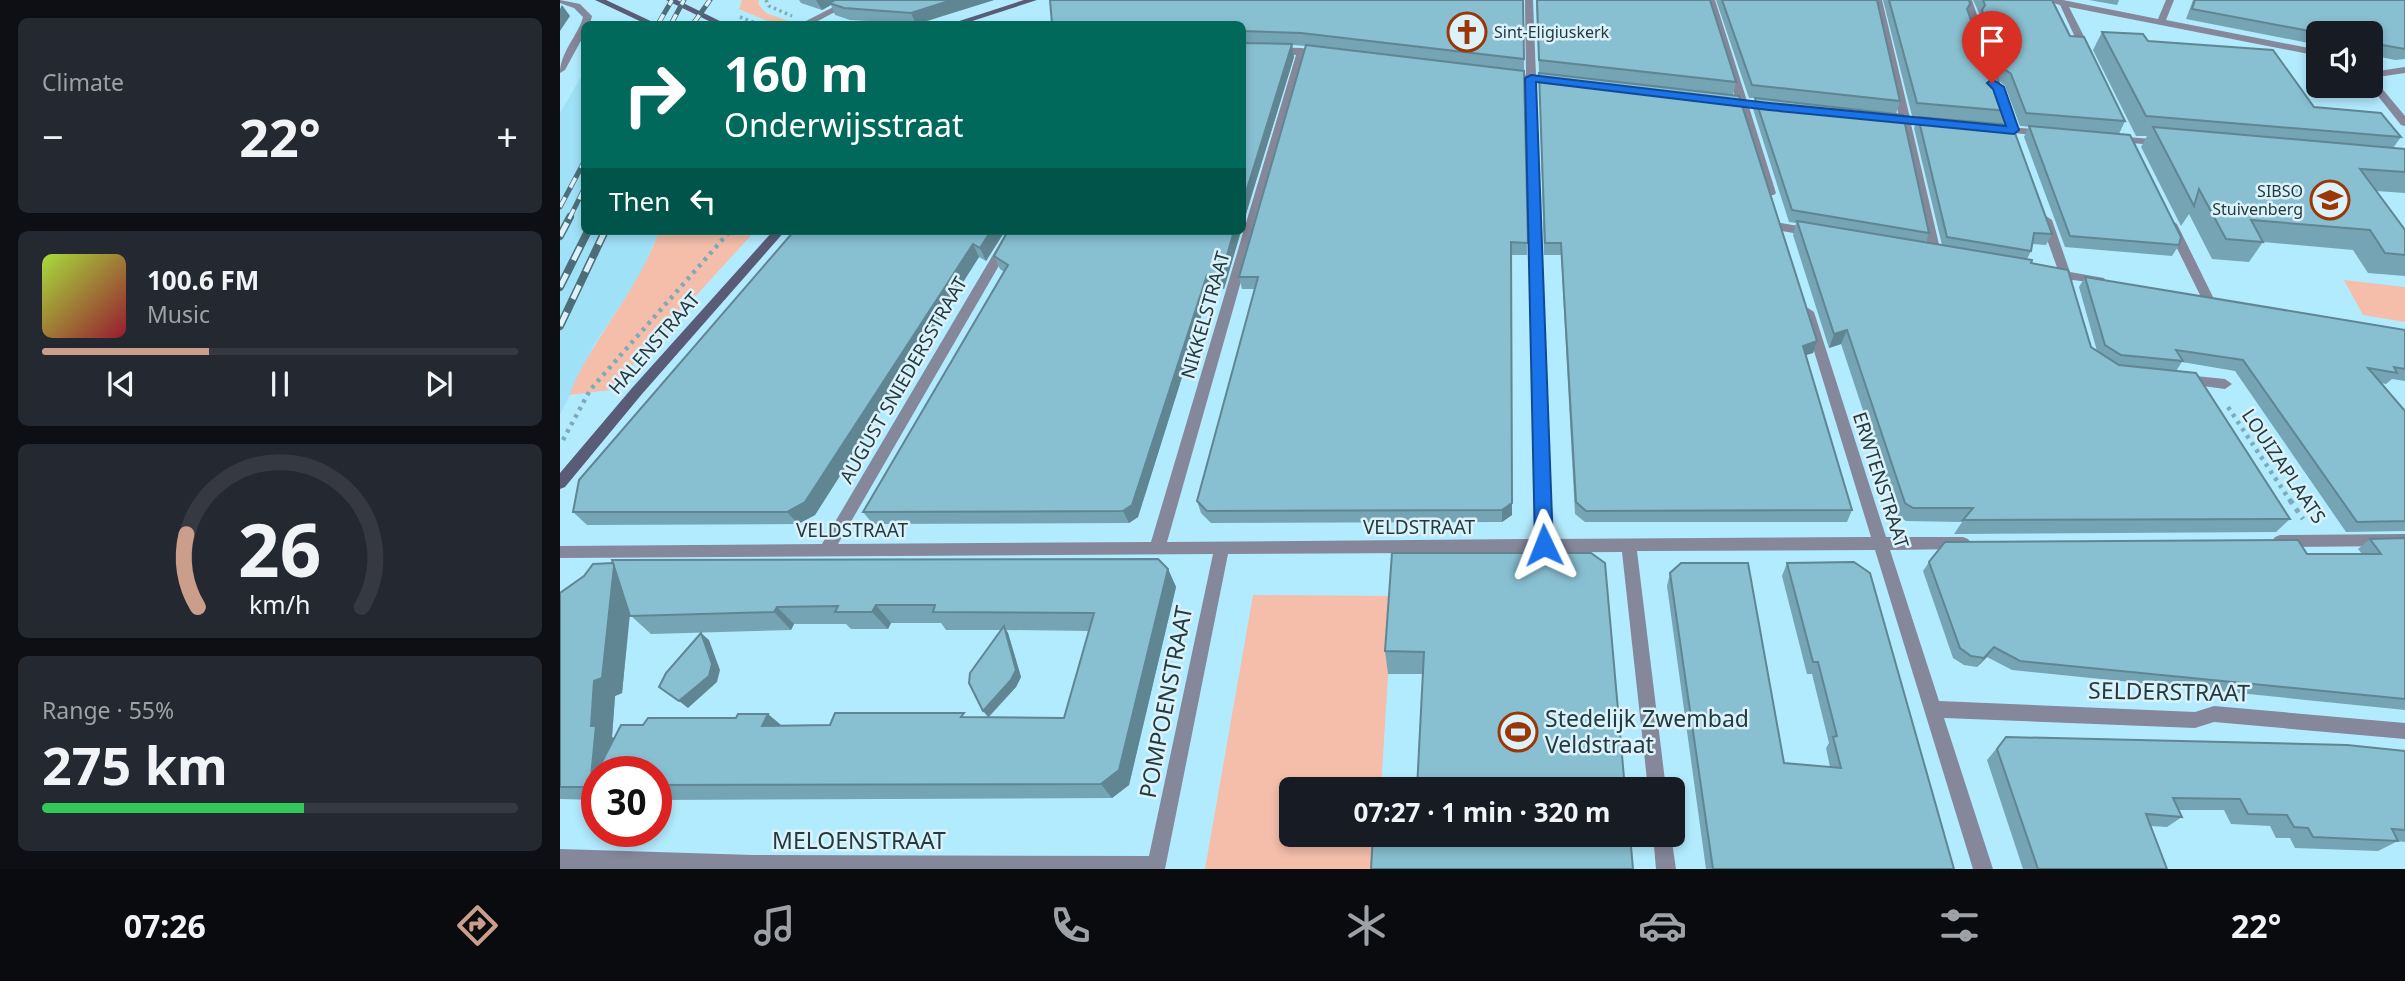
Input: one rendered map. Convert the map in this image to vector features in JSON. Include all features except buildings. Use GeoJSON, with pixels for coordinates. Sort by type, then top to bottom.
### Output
{"type":"FeatureCollection","features":[{"type":"Feature","properties":{"kind":"street"},"geometry":{"type":"LineString","coordinates":[[560,0],[584,11],[588,16],[586,21]]}},
{"type":"Feature","properties":{"kind":"street"},"geometry":{"type":"LineString","coordinates":[[599,0],[645,21]]}},
{"type":"Feature","properties":{"kind":"street"},"geometry":{"type":"LineString","coordinates":[[670,0],[715,21]]}},
{"type":"Feature","properties":{"kind":"street"},"geometry":{"type":"LineString","coordinates":[[811,21],[854,0]]}},
{"type":"Feature","properties":{"kind":"street"},"geometry":{"type":"LineString","coordinates":[[965,21],[1033,0]]}},
{"type":"Feature","properties":{"kind":"street"},"geometry":{"type":"LineString","coordinates":[[1529,0],[1544,545]]}},
{"type":"Feature","properties":{"kind":"street"},"geometry":{"type":"LineString","coordinates":[[1711,0],[1779,221],[1819,234]]}},
{"type":"Feature","properties":{"kind":"street"},"geometry":{"type":"LineString","coordinates":[[1878,0],[1905,121],[1928,252],[1948,255]]}},
{"type":"Feature","properties":{"kind":"street"},"geometry":{"type":"LineString","coordinates":[[1968,0],[1974,18],[1969,20],[1978,45]]}},
{"type":"Feature","properties":{"kind":"street"},"geometry":{"type":"LineString","coordinates":[[2047,0],[2306,50]]}},
{"type":"Feature","properties":{"kind":"street"},"geometry":{"type":"LineString","coordinates":[[2161,22],[2170,0]]}},
{"type":"Feature","properties":{"kind":"street"},"geometry":{"type":"LineString","coordinates":[[2063,3],[2092,61]]}},
{"type":"Feature","properties":{"kind":"street"},"geometry":{"type":"LineString","coordinates":[[562,64],[581,33]]}},
{"type":"Feature","properties":{"kind":"street"},"geometry":{"type":"LineString","coordinates":[[1246,49],[1329,54]]}},
{"type":"Feature","properties":{"kind":"street","name":"NIKKELSTRAAT"},"geometry":{"type":"LineString","coordinates":[[1157,549],[1302,51]]}},
{"type":"Feature","properties":{"kind":"street"},"geometry":{"type":"LineString","coordinates":[[2383,73],[2405,70]]}},
{"type":"Feature","properties":{"kind":"street"},"geometry":{"type":"LineString","coordinates":[[1490,74],[1570,83]]}},
{"type":"Feature","properties":{"kind":"street"},"geometry":{"type":"LineString","coordinates":[[2383,96],[2405,123]]}},
{"type":"Feature","properties":{"kind":"street"},"geometry":{"type":"LineString","coordinates":[[1716,100],[1783,108]]}},
{"type":"Feature","properties":{"kind":"street"},"geometry":{"type":"LineString","coordinates":[[1878,118],[1946,124]]}},
{"type":"Feature","properties":{"kind":"street"},"geometry":{"type":"LineString","coordinates":[[1986,128],[2012,125],[2053,134]]}},
{"type":"Feature","properties":{"kind":"street"},"geometry":{"type":"LineString","coordinates":[[2012,125],[2018,142]]}},
{"type":"Feature","properties":{"kind":"street"},"geometry":{"type":"LineString","coordinates":[[2106,138],[2129,135],[2173,144]]}},
{"type":"Feature","properties":{"kind":"street"},"geometry":{"type":"LineString","coordinates":[[2129,135],[2138,152]]}},
{"type":"Feature","properties":{"kind":"street"},"geometry":{"type":"LineString","coordinates":[[2040,203],[2073,299]]}},
{"type":"Feature","properties":{"kind":"street"},"geometry":{"type":"LineString","coordinates":[[2165,210],[2208,299]]}},
{"type":"Feature","properties":{"kind":"street","name":"HALENSTRAAT"},"geometry":{"type":"LineString","coordinates":[[560,483],[775,235]]}},
{"type":"Feature","properties":{"kind":"street","name":"AUGUST SNIEDERSSTRAAT"},"geometry":{"type":"LineString","coordinates":[[827,549],[1011,235]]}},
{"type":"Feature","properties":{"kind":"street"},"geometry":{"type":"LineString","coordinates":[[2040,271],[2118,284]]}},
{"type":"Feature","properties":{"kind":"street","name":"ERWTENSTRAAT"},"geometry":{"type":"LineString","coordinates":[[1802,293],[1983,869]]}},
{"type":"Feature","properties":{"kind":"street"},"geometry":{"type":"LineString","coordinates":[[2174,378],[2225,384]]}},
{"type":"Feature","properties":{"kind":"street"},"geometry":{"type":"LineString","coordinates":[[2263,541],[2405,540]]}},
{"type":"Feature","properties":{"kind":"street","name":"VELDSTRAAT"},"geometry":{"type":"LineString","coordinates":[[560,552],[1976,543]]}},
{"type":"Feature","properties":{"kind":"street"},"geometry":{"type":"LineString","coordinates":[[1629,545],[1656,777]]}},
{"type":"Feature","properties":{"kind":"street","name":"POMPOENSTRAAT"},"geometry":{"type":"LineString","coordinates":[[1157,866],[1222,547]]}},
{"type":"Feature","properties":{"kind":"street","name":"SELDERSTRAAT"},"geometry":{"type":"LineString","coordinates":[[1932,709],[2195,720],[2214,714],[2405,731]]}},
{"type":"Feature","properties":{"kind":"street"},"geometry":{"type":"LineString","coordinates":[[1663,847],[1666,869]]}},
{"type":"Feature","properties":{"kind":"street","name":"MELOENSTRAAT"},"geometry":{"type":"LineString","coordinates":[[560,859],[754,865],[1157,866]]}},
{"type":"Feature","properties":{"kind":"path"},"geometry":{"type":"LineString","coordinates":[[765,0],[769,6],[806,21]]}},
{"type":"Feature","properties":{"kind":"path","name":"HALENSTRAAT"},"geometry":{"type":"LineString","coordinates":[[560,446],[590,390],[726,235]]}},
{"type":"Feature","properties":{"kind":"path","name":"LOUIZAPLAATS"},"geometry":{"type":"LineString","coordinates":[[2228,407],[2317,541]]}},
{"type":"Feature","properties":{"kind":"shaded area"},"geometry":{"type":"Polygon","coordinates":[[[742,0],[759,0],[758,4],[766,13],[789,21],[768,21],[739,9],[742,0]]]}},
{"type":"Feature","properties":{"kind":"shaded area"},"geometry":{"type":"Polygon","coordinates":[[[581,77],[581,235],[657,235],[640,276],[595,343],[560,415],[560,113],[581,77]]]}},
{"type":"Feature","properties":{"kind":"shaded area"},"geometry":{"type":"Polygon","coordinates":[[[657,235],[751,235],[610,390],[569,395],[590,353],[628,294],[657,235]]]}},
{"type":"Feature","properties":{"kind":"shaded area"},"geometry":{"type":"Polygon","coordinates":[[[2344,280],[2405,287],[2405,322],[2363,315],[2344,280]]]}},
{"type":"Feature","properties":{"kind":"shaded area"},"geometry":{"type":"Polygon","coordinates":[[[1253,595],[1393,596],[1382,777],[1279,777],[1279,847],[1378,847],[1376,869],[1205,869],[1253,595]]]}},
{"type":"Feature","properties":{"kind":"railway"},"geometry":{"type":"LineString","coordinates":[[660,21],[672,0]]}},
{"type":"Feature","properties":{"kind":"railway"},"geometry":{"type":"LineString","coordinates":[[673,21],[684,0]]}},
{"type":"Feature","properties":{"kind":"railway"},"geometry":{"type":"LineString","coordinates":[[695,21],[710,0]]}},
{"type":"Feature","properties":{"kind":"railway"},"geometry":{"type":"LineString","coordinates":[[560,207],[581,168]]}},
{"type":"Feature","properties":{"kind":"railway"},"geometry":{"type":"LineString","coordinates":[[570,217],[581,195]]}},
{"type":"Feature","properties":{"kind":"railway"},"geometry":{"type":"LineString","coordinates":[[560,236],[570,217]]}},
{"type":"Feature","properties":{"kind":"railway"},"geometry":{"type":"LineString","coordinates":[[560,287],[586,235]]}},
{"type":"Feature","properties":{"kind":"railway"},"geometry":{"type":"LineString","coordinates":[[560,326],[603,235]]}},
{"type":"Feature","properties":{"kind":"place","name":"Sint-Eligiuskerk"},"geometry":{"type":"Point","coordinates":[1467,32]}},
{"type":"Feature","properties":{"kind":"place","name":"SIBSO Stuivenberg"},"geometry":{"type":"Point","coordinates":[2330,200]}},
{"type":"Feature","properties":{"kind":"place","name":"Stedelijk Zwembad Veldstraat"},"geometry":{"type":"Point","coordinates":[1518,732]}},
{"type":"Feature","properties":{"kind":"route"},"geometry":{"type":"LineString","coordinates":[[1544,545],[1531,78],[1769,107],[2014,130],[1998,87],[1992,83]]}}]}
